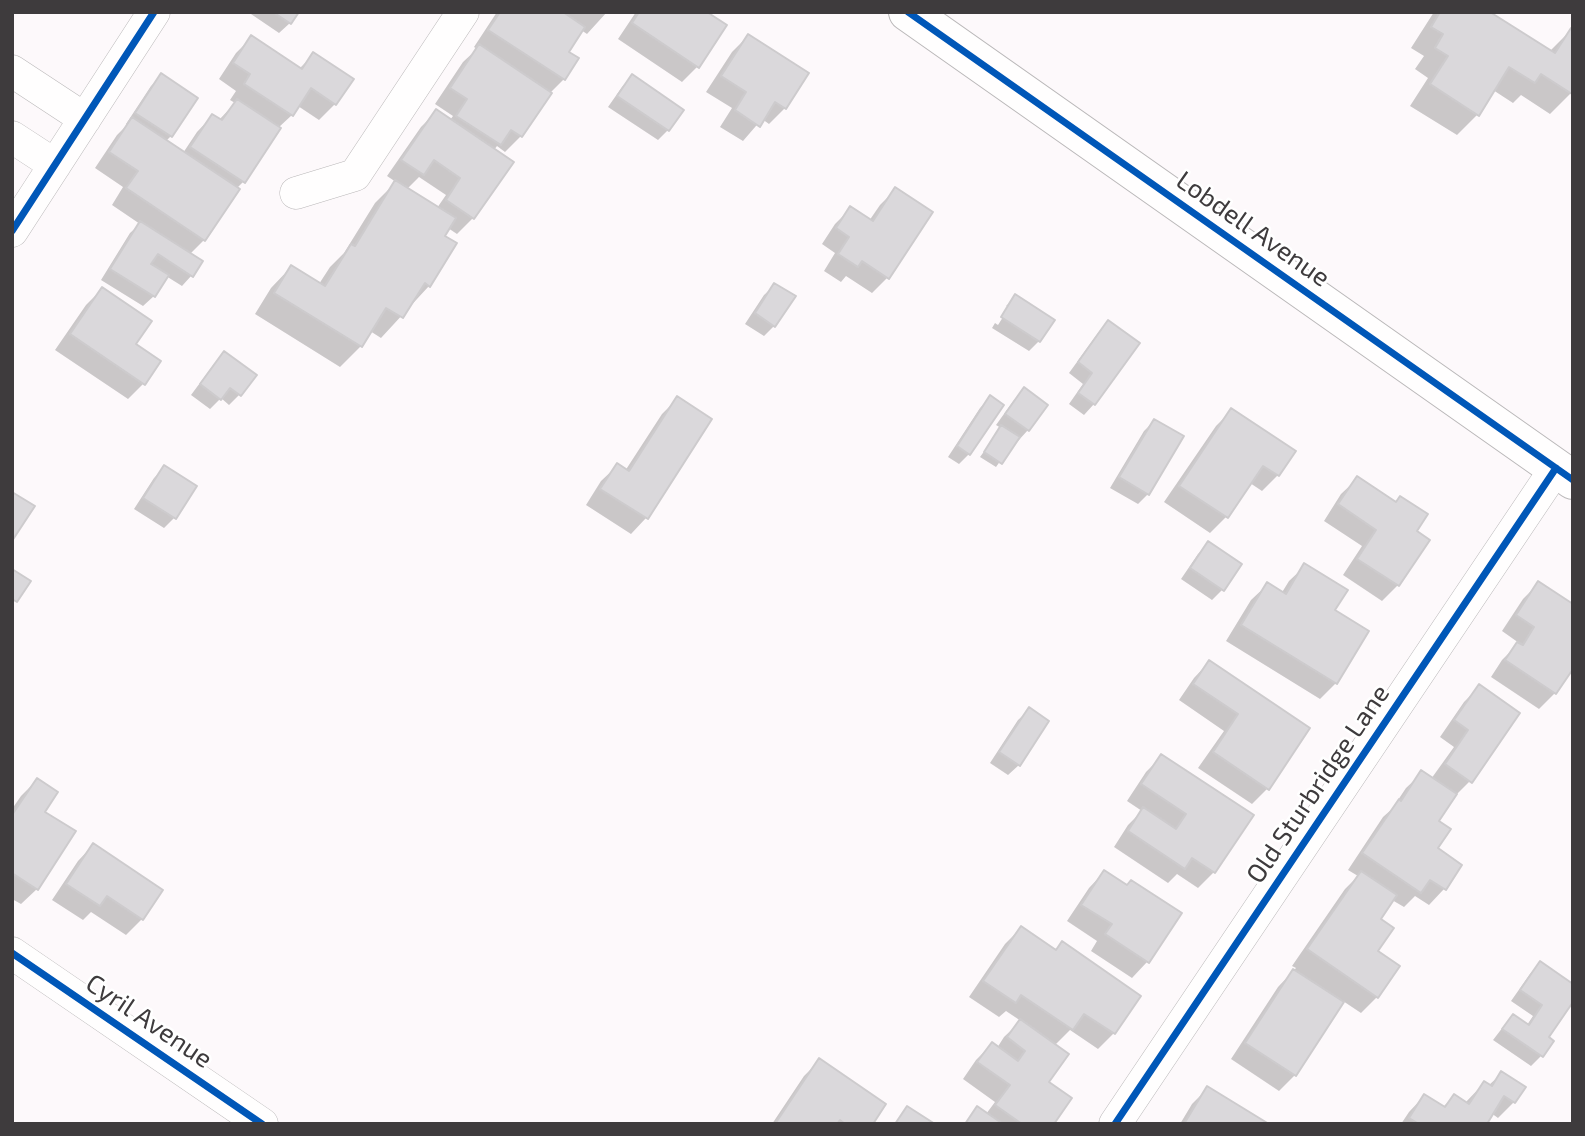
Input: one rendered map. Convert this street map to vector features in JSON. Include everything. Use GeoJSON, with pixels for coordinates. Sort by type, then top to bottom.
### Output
{"type":"FeatureCollection","features":[{"type":"Feature","properties":{"kind":"main road","name":"Lobdell Avenue"},"geometry":{"type":"LineString","coordinates":[[908,12],[1564,474]]}},
{"type":"Feature","properties":{"kind":"street"},"geometry":{"type":"LineString","coordinates":[[12,231],[22,198],[55,165],[154,12]]}},
{"type":"Feature","properties":{"kind":"street"},"geometry":{"type":"LineString","coordinates":[[296,193],[355,175],[463,12]]}},
{"type":"Feature","properties":{"kind":"street"},"geometry":{"type":"LineString","coordinates":[[12,71],[85,119]]}},
{"type":"Feature","properties":{"kind":"street"},"geometry":{"type":"LineString","coordinates":[[12,137],[55,165]]}},
{"type":"Feature","properties":{"kind":"street","name":"Old Sturbridge Lane"},"geometry":{"type":"LineString","coordinates":[[1115,1124],[1564,474]]}},
{"type":"Feature","properties":{"kind":"street","name":"Cyril Avenue"},"geometry":{"type":"LineString","coordinates":[[12,953],[262,1124]]}},
{"type":"Feature","properties":{"kind":"building"},"geometry":{"type":"Polygon","coordinates":[[[273,12],[299,12],[291,24],[273,12]]]}},
{"type":"Feature","properties":{"kind":"building"},"geometry":{"type":"Polygon","coordinates":[[[500,12],[563,12],[585,27],[569,52],[579,58],[565,80],[488,30],[500,12]]]}},
{"type":"Feature","properties":{"kind":"building"},"geometry":{"type":"Polygon","coordinates":[[[639,12],[707,12],[727,25],[699,68],[632,23],[639,12]]]}},
{"type":"Feature","properties":{"kind":"building"},"geometry":{"type":"Polygon","coordinates":[[[1440,12],[1490,12],[1555,53],[1571,28],[1573,29],[1573,93],[1541,74],[1535,83],[1509,67],[1479,116],[1430,84],[1448,56],[1435,48],[1443,34],[1431,27],[1440,12]]]}},
{"type":"Feature","properties":{"kind":"building"},"geometry":{"type":"Polygon","coordinates":[[[748,34],[809,73],[786,109],[775,102],[760,127],[735,110],[746,92],[721,76],[748,34]]]}},
{"type":"Feature","properties":{"kind":"building"},"geometry":{"type":"Polygon","coordinates":[[[251,35],[302,69],[313,52],[354,79],[336,105],[311,88],[293,116],[244,84],[250,74],[233,63],[251,35]]]}},
{"type":"Feature","properties":{"kind":"building"},"geometry":{"type":"Polygon","coordinates":[[[479,44],[552,93],[522,137],[511,130],[501,145],[456,116],[467,99],[450,88],[479,44]]]}},
{"type":"Feature","properties":{"kind":"building"},"geometry":{"type":"Polygon","coordinates":[[[161,73],[198,98],[172,137],[135,113],[161,73]]]}},
{"type":"Feature","properties":{"kind":"building"},"geometry":{"type":"Polygon","coordinates":[[[632,74],[684,110],[669,131],[617,96],[632,74]]]}},
{"type":"Feature","properties":{"kind":"building"},"geometry":{"type":"Polygon","coordinates":[[[237,99],[281,128],[245,183],[190,147],[212,114],[222,120],[237,99]]]}},
{"type":"Feature","properties":{"kind":"building"},"geometry":{"type":"Polygon","coordinates":[[[436,109],[514,162],[474,219],[446,200],[460,178],[434,160],[424,175],[401,160],[436,109]]]}},
{"type":"Feature","properties":{"kind":"building"},"geometry":{"type":"Polygon","coordinates":[[[132,117],[240,189],[205,241],[126,188],[138,171],[109,152],[132,117]]]}},
{"type":"Feature","properties":{"kind":"building"},"geometry":{"type":"Polygon","coordinates":[[[395,180],[456,218],[445,236],[457,243],[430,287],[425,283],[403,318],[386,308],[362,347],[274,293],[291,265],[325,286],[351,244],[355,246],[395,180]]]}},
{"type":"Feature","properties":{"kind":"building"},"geometry":{"type":"Polygon","coordinates":[[[895,187],[933,212],[889,279],[862,261],[858,267],[838,254],[849,237],[836,228],[850,206],[873,221],[895,187]]]}},
{"type":"Feature","properties":{"kind":"building"},"geometry":{"type":"Polygon","coordinates":[[[140,221],[203,261],[193,277],[158,254],[151,264],[169,275],[155,297],[110,269],[140,221]]]}},
{"type":"Feature","properties":{"kind":"building"},"geometry":{"type":"Polygon","coordinates":[[[774,283],[796,296],[775,327],[755,313],[774,283]]]}},
{"type":"Feature","properties":{"kind":"building"},"geometry":{"type":"Polygon","coordinates":[[[102,287],[152,321],[136,344],[161,361],[145,385],[70,334],[102,287]]]}},
{"type":"Feature","properties":{"kind":"building"},"geometry":{"type":"Polygon","coordinates":[[[1015,294],[1055,320],[1040,342],[1001,317],[1015,294]]]}},
{"type":"Feature","properties":{"kind":"building"},"geometry":{"type":"Polygon","coordinates":[[[1108,320],[1140,343],[1095,405],[1078,393],[1092,373],[1078,362],[1108,320]]]}},
{"type":"Feature","properties":{"kind":"building"},"geometry":{"type":"Polygon","coordinates":[[[224,351],[257,375],[241,396],[230,388],[221,400],[200,384],[224,351]]]}},
{"type":"Feature","properties":{"kind":"building"},"geometry":{"type":"Polygon","coordinates":[[[1024,387],[1048,405],[1029,431],[1005,414],[1024,387]]]}},
{"type":"Feature","properties":{"kind":"building"},"geometry":{"type":"Polygon","coordinates":[[[990,395],[1004,405],[970,455],[957,446],[990,395]]]}},
{"type":"Feature","properties":{"kind":"building"},"geometry":{"type":"Polygon","coordinates":[[[677,396],[712,419],[648,519],[600,489],[617,463],[629,471],[677,396]]]}},
{"type":"Feature","properties":{"kind":"building"},"geometry":{"type":"Polygon","coordinates":[[[1231,408],[1296,451],[1279,476],[1263,466],[1228,518],[1179,486],[1231,408]]]}},
{"type":"Feature","properties":{"kind":"building"},"geometry":{"type":"Polygon","coordinates":[[[1154,419],[1184,436],[1149,495],[1119,477],[1154,419]]]}},
{"type":"Feature","properties":{"kind":"building"},"geometry":{"type":"Polygon","coordinates":[[[1001,425],[1020,437],[1002,464],[984,452],[1001,425]]]}},
{"type":"Feature","properties":{"kind":"building"},"geometry":{"type":"Polygon","coordinates":[[[164,465],[197,486],[176,519],[143,498],[164,465]]]}},
{"type":"Feature","properties":{"kind":"building"},"geometry":{"type":"Polygon","coordinates":[[[1357,476],[1396,502],[1400,496],[1428,514],[1417,531],[1430,540],[1399,586],[1357,559],[1376,530],[1338,504],[1357,476]]]}},
{"type":"Feature","properties":{"kind":"building"},"geometry":{"type":"Polygon","coordinates":[[[12,492],[35,506],[12,541],[12,492]]]}},
{"type":"Feature","properties":{"kind":"building"},"geometry":{"type":"Polygon","coordinates":[[[1208,541],[1242,564],[1224,591],[1190,568],[1208,541]]]}},
{"type":"Feature","properties":{"kind":"building"},"geometry":{"type":"Polygon","coordinates":[[[1304,563],[1348,590],[1335,610],[1369,631],[1337,684],[1241,625],[1267,582],[1286,594],[1304,563]]]}},
{"type":"Feature","properties":{"kind":"building"},"geometry":{"type":"Polygon","coordinates":[[[12,569],[31,581],[17,602],[12,599],[12,569]]]}},
{"type":"Feature","properties":{"kind":"building"},"geometry":{"type":"Polygon","coordinates":[[[1538,581],[1573,604],[1573,669],[1556,694],[1505,660],[1517,642],[1523,645],[1534,627],[1516,615],[1538,581]]]}},
{"type":"Feature","properties":{"kind":"building"},"geometry":{"type":"Polygon","coordinates":[[[1209,660],[1310,728],[1269,790],[1213,752],[1238,714],[1193,684],[1209,660]]]}},
{"type":"Feature","properties":{"kind":"building"},"geometry":{"type":"Polygon","coordinates":[[[1479,684],[1520,713],[1472,783],[1445,764],[1468,730],[1454,720],[1479,684]]]}},
{"type":"Feature","properties":{"kind":"building"},"geometry":{"type":"Polygon","coordinates":[[[1029,707],[1049,721],[1020,766],[999,752],[1029,707]]]}},
{"type":"Feature","properties":{"kind":"building"},"geometry":{"type":"Polygon","coordinates":[[[1161,754],[1254,815],[1215,873],[1192,858],[1185,869],[1128,831],[1143,807],[1176,829],[1186,814],[1141,784],[1161,754]]]}},
{"type":"Feature","properties":{"kind":"building"},"geometry":{"type":"Polygon","coordinates":[[[1421,770],[1457,794],[1439,821],[1451,829],[1438,848],[1462,865],[1446,890],[1430,880],[1421,893],[1362,853],[1421,770]]]}},
{"type":"Feature","properties":{"kind":"building"},"geometry":{"type":"Polygon","coordinates":[[[37,778],[58,792],[45,812],[76,831],[38,890],[12,873],[12,815],[37,778]]]}},
{"type":"Feature","properties":{"kind":"building"},"geometry":{"type":"Polygon","coordinates":[[[93,843],[163,890],[143,920],[107,896],[100,906],[66,884],[93,843]]]}},
{"type":"Feature","properties":{"kind":"building"},"geometry":{"type":"Polygon","coordinates":[[[1104,870],[1127,885],[1131,880],[1182,913],[1149,963],[1105,934],[1112,924],[1081,905],[1104,870]]]}},
{"type":"Feature","properties":{"kind":"building"},"geometry":{"type":"Polygon","coordinates":[[[1361,871],[1397,895],[1381,919],[1394,928],[1378,951],[1400,966],[1378,998],[1307,949],[1361,871]]]}},
{"type":"Feature","properties":{"kind":"building"},"geometry":{"type":"Polygon","coordinates":[[[1021,926],[1056,950],[1062,941],[1141,996],[1115,1034],[1084,1014],[1073,1030],[1021,995],[1016,1003],[983,981],[1021,926]]]}},
{"type":"Feature","properties":{"kind":"building"},"geometry":{"type":"Polygon","coordinates":[[[1540,961],[1573,984],[1573,1002],[1549,1037],[1554,1041],[1543,1057],[1502,1029],[1513,1014],[1529,1025],[1542,1005],[1520,990],[1540,961]]]}},
{"type":"Feature","properties":{"kind":"building"},"geometry":{"type":"Polygon","coordinates":[[[1293,969],[1344,1002],[1296,1076],[1245,1043],[1293,969]]]}},
{"type":"Feature","properties":{"kind":"building"},"geometry":{"type":"Polygon","coordinates":[[[1020,1019],[1069,1054],[1049,1082],[1072,1098],[1054,1124],[1022,1124],[995,1105],[1010,1085],[977,1062],[992,1042],[1018,1061],[1025,1051],[1007,1037],[1020,1019]]]}},
{"type":"Feature","properties":{"kind":"building"},"geometry":{"type":"Polygon","coordinates":[[[819,1058],[886,1104],[873,1124],[845,1124],[840,1120],[837,1124],[775,1124],[819,1058]]]}},
{"type":"Feature","properties":{"kind":"building"},"geometry":{"type":"Polygon","coordinates":[[[1501,1071],[1526,1087],[1515,1103],[1504,1096],[1487,1124],[1419,1124],[1409,1118],[1424,1094],[1445,1107],[1454,1094],[1469,1104],[1484,1081],[1492,1086],[1501,1071]]]}},
{"type":"Feature","properties":{"kind":"building"},"geometry":{"type":"Polygon","coordinates":[[[1207,1086],[1269,1124],[1184,1124],[1207,1086]]]}},
{"type":"Feature","properties":{"kind":"building"},"geometry":{"type":"Polygon","coordinates":[[[907,1106],[935,1124],[895,1124],[907,1106]]]}},
{"type":"Feature","properties":{"kind":"building"},"geometry":{"type":"Polygon","coordinates":[[[977,1106],[1003,1124],[965,1124],[977,1106]]]}},
{"type":"Feature","properties":{"kind":"cycle path"},"geometry":{"type":"LineString","coordinates":[[12,231],[154,12]]}},
{"type":"Feature","properties":{"kind":"cycle path"},"geometry":{"type":"LineString","coordinates":[[908,12],[1573,480]]}},
{"type":"Feature","properties":{"kind":"cycle path"},"geometry":{"type":"LineString","coordinates":[[1115,1124],[1556,468]]}},
{"type":"Feature","properties":{"kind":"cycle path"},"geometry":{"type":"LineString","coordinates":[[12,953],[262,1124]]}}]}
